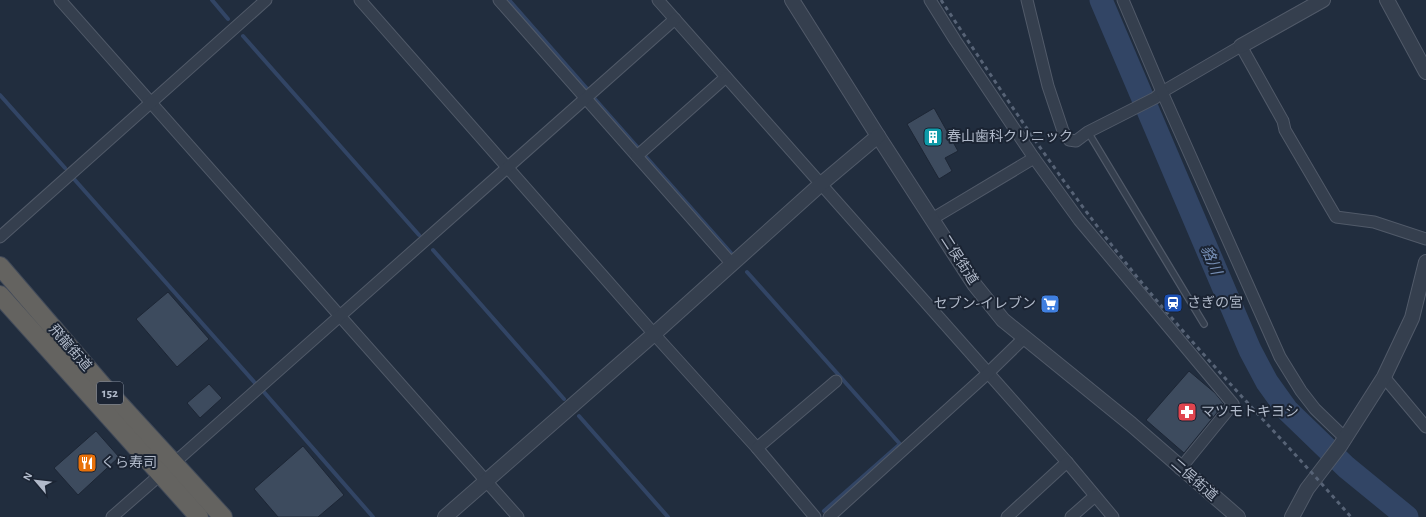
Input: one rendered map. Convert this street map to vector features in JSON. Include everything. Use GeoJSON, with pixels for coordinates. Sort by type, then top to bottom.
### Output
{"type":"FeatureCollection","features":[{"type":"Feature","properties":{"kind":"highway","name":"飛龍街道"},"geometry":{"type":"LineString","coordinates":[[0,266],[103,386],[222,517]]}},
{"type":"Feature","properties":{"kind":"highway","name":"飛龍街道"},"geometry":{"type":"LineString","coordinates":[[0,296],[199,517]]}},
{"type":"Feature","properties":{"kind":"street"},"geometry":{"type":"LineString","coordinates":[[60,0],[518,517]]}},
{"type":"Feature","properties":{"kind":"street"},"geometry":{"type":"LineString","coordinates":[[0,237],[266,0]]}},
{"type":"Feature","properties":{"kind":"street"},"geometry":{"type":"LineString","coordinates":[[360,0],[654,334],[757,448],[815,517]]}},
{"type":"Feature","properties":{"kind":"street"},"geometry":{"type":"LineString","coordinates":[[499,0],[732,264]]}},
{"type":"Feature","properties":{"kind":"street"},"geometry":{"type":"LineString","coordinates":[[658,0],[987,374],[1067,462],[1113,517]]}},
{"type":"Feature","properties":{"kind":"street","name":"二俣街道"},"geometry":{"type":"LineString","coordinates":[[792,0],[974,284],[1003,320],[1131,424],[1238,517]]}},
{"type":"Feature","properties":{"kind":"street"},"geometry":{"type":"LineString","coordinates":[[930,0],[1034,158],[1079,220],[1232,404],[1180,468]]}},
{"type":"Feature","properties":{"kind":"street"},"geometry":{"type":"LineString","coordinates":[[1027,0],[1048,86],[1063,131],[1069,140],[1076,141],[1088,132],[1135,108],[1323,0]]}},
{"type":"Feature","properties":{"kind":"street"},"geometry":{"type":"LineString","coordinates":[[1123,0],[1158,95],[1280,357],[1300,391],[1342,442]]}},
{"type":"Feature","properties":{"kind":"street"},"geometry":{"type":"LineString","coordinates":[[1387,0],[1426,72]]}},
{"type":"Feature","properties":{"kind":"street"},"geometry":{"type":"LineString","coordinates":[[174,463],[340,315],[508,169],[675,19]]}},
{"type":"Feature","properties":{"kind":"street"},"geometry":{"type":"LineString","coordinates":[[1241,46],[1283,121],[1285,130],[1336,216],[1374,222],[1426,239]]}},
{"type":"Feature","properties":{"kind":"street"},"geometry":{"type":"LineString","coordinates":[[637,156],[726,77]]}},
{"type":"Feature","properties":{"kind":"street"},"geometry":{"type":"LineString","coordinates":[[445,517],[654,334],[821,184],[878,136]]}},
{"type":"Feature","properties":{"kind":"street"},"geometry":{"type":"LineString","coordinates":[[932,219],[1034,158]]}},
{"type":"Feature","properties":{"kind":"street"},"geometry":{"type":"LineString","coordinates":[[1292,517],[1307,489],[1342,442],[1384,377],[1412,318],[1426,262]]}},
{"type":"Feature","properties":{"kind":"street"},"geometry":{"type":"LineString","coordinates":[[829,517],[987,374],[1025,337]]}},
{"type":"Feature","properties":{"kind":"street"},"geometry":{"type":"LineString","coordinates":[[1384,377],[1426,427]]}},
{"type":"Feature","properties":{"kind":"street"},"geometry":{"type":"LineString","coordinates":[[757,448],[836,381]]}},
{"type":"Feature","properties":{"kind":"street"},"geometry":{"type":"LineString","coordinates":[[1007,517],[1067,462]]}},
{"type":"Feature","properties":{"kind":"street"},"geometry":{"type":"LineString","coordinates":[[112,517],[161,474]]}},
{"type":"Feature","properties":{"kind":"street"},"geometry":{"type":"LineString","coordinates":[[1071,517],[1094,496]]}},
{"type":"Feature","properties":{"kind":"lane"},"geometry":{"type":"LineString","coordinates":[[1088,132],[1204,324]]}},
{"type":"Feature","properties":{"kind":"building","name":"春山歯科クリニック"},"geometry":{"type":"Polygon","coordinates":[[[934,108],[958,151],[945,158],[952,171],[939,179],[907,124],[934,108]]]}},
{"type":"Feature","properties":{"kind":"building"},"geometry":{"type":"Polygon","coordinates":[[[168,292],[209,339],[177,367],[136,319],[168,292]]]}},
{"type":"Feature","properties":{"kind":"building","name":"マツモトキヨシ"},"geometry":{"type":"Polygon","coordinates":[[[1189,371],[1215,393],[1224,404],[1184,453],[1146,420],[1189,371]]]}},
{"type":"Feature","properties":{"kind":"building"},"geometry":{"type":"Polygon","coordinates":[[[209,384],[222,398],[200,418],[187,403],[209,384]]]}},
{"type":"Feature","properties":{"kind":"building","name":"くら寿司"},"geometry":{"type":"Polygon","coordinates":[[[96,431],[119,457],[78,495],[54,468],[96,431]]]}},
{"type":"Feature","properties":{"kind":"building"},"geometry":{"type":"Polygon","coordinates":[[[303,446],[344,495],[318,517],[278,517],[254,489],[303,446]]]}},
{"type":"Feature","properties":{"kind":"waterway"},"geometry":{"type":"LineString","coordinates":[[212,0],[228,19]]}},
{"type":"Feature","properties":{"kind":"waterway"},"geometry":{"type":"LineString","coordinates":[[509,0],[589,91]]}},
{"type":"Feature","properties":{"kind":"waterway","name":"貉川"},"geometry":{"type":"LineString","coordinates":[[1101,0],[1250,350],[1267,382],[1287,410],[1346,467],[1407,517]]}},
{"type":"Feature","properties":{"kind":"waterway"},"geometry":{"type":"LineString","coordinates":[[243,36],[419,235]]}},
{"type":"Feature","properties":{"kind":"waterway"},"geometry":{"type":"LineString","coordinates":[[0,95],[65,168]]}},
{"type":"Feature","properties":{"kind":"waterway"},"geometry":{"type":"LineString","coordinates":[[594,98],[731,253]]}},
{"type":"Feature","properties":{"kind":"waterway"},"geometry":{"type":"LineString","coordinates":[[74,179],[255,383]]}},
{"type":"Feature","properties":{"kind":"waterway"},"geometry":{"type":"LineString","coordinates":[[433,250],[564,399]]}},
{"type":"Feature","properties":{"kind":"waterway"},"geometry":{"type":"LineString","coordinates":[[747,272],[900,444],[824,511]]}},
{"type":"Feature","properties":{"kind":"waterway"},"geometry":{"type":"LineString","coordinates":[[263,391],[373,517]]}},
{"type":"Feature","properties":{"kind":"waterway"},"geometry":{"type":"LineString","coordinates":[[579,416],[668,517]]}},
{"type":"Feature","properties":{"kind":"railway"},"geometry":{"type":"LineString","coordinates":[[941,0],[1051,163],[1139,280],[1351,517]]}},
{"type":"Feature","properties":{"kind":"place","name":"春山歯科クリニック"},"geometry":{"type":"Point","coordinates":[933,137]}},
{"type":"Feature","properties":{"kind":"place","name":"さぎの宮"},"geometry":{"type":"Point","coordinates":[1173,303]}},
{"type":"Feature","properties":{"kind":"place","name":"セブン-イレブン"},"geometry":{"type":"Point","coordinates":[1050,304]}},
{"type":"Feature","properties":{"kind":"place","name":"マツモトキヨシ"},"geometry":{"type":"Point","coordinates":[1187,412]}},
{"type":"Feature","properties":{"kind":"place","name":"くら寿司"},"geometry":{"type":"Point","coordinates":[87,463]}}]}
